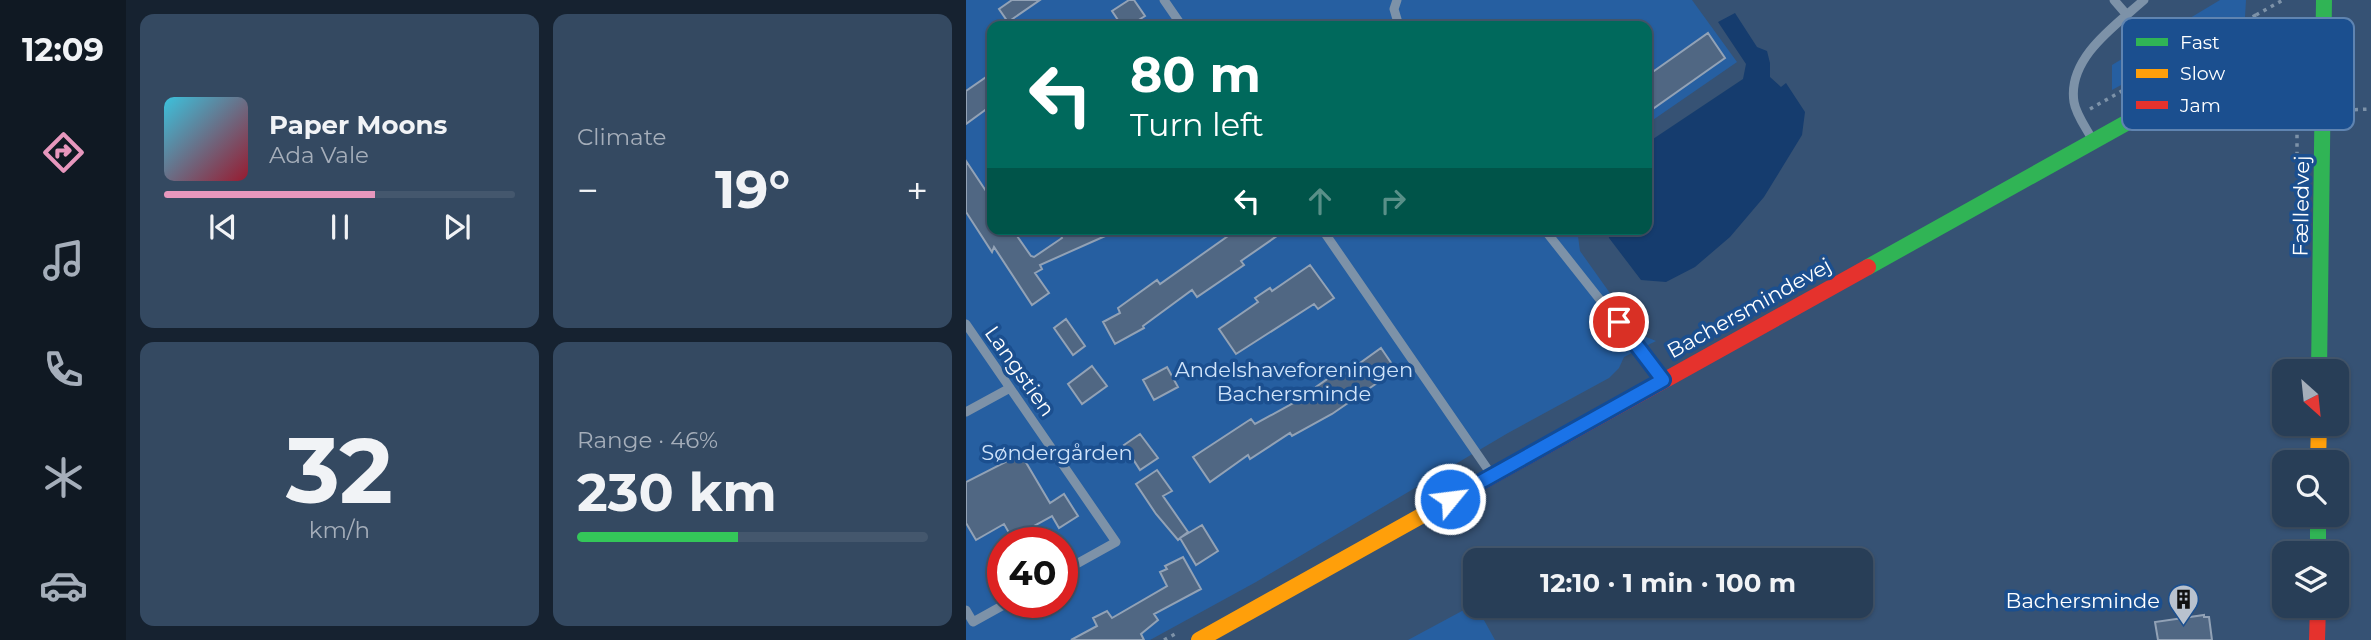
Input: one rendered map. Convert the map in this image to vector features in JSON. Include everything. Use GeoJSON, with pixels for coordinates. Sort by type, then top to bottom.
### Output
{"type":"FeatureCollection","features":[{"type":"Feature","properties":{"kind":"street","name":"Fælledvej"},"geometry":{"type":"LineString","coordinates":[[2324,0],[2324,18]]}},
{"type":"Feature","properties":{"kind":"street","name":"Bachersmindevej"},"geometry":{"type":"LineString","coordinates":[[1199,640],[2122,126]]}},
{"type":"Feature","properties":{"kind":"street","name":"Fælledvej"},"geometry":{"type":"LineString","coordinates":[[2319,359],[2323,130]]}},
{"type":"Feature","properties":{"kind":"street"},"geometry":{"type":"LineString","coordinates":[[2317,640],[2318,618]]}},
{"type":"Feature","properties":{"kind":"lane"},"geometry":{"type":"LineString","coordinates":[[1164,0],[1179,21]]}},
{"type":"Feature","properties":{"kind":"lane"},"geometry":{"type":"LineString","coordinates":[[1397,0],[1394,9],[1398,21]]}},
{"type":"Feature","properties":{"kind":"lane"},"geometry":{"type":"LineString","coordinates":[[2114,0],[2127,15]]}},
{"type":"Feature","properties":{"kind":"lane"},"geometry":{"type":"LineString","coordinates":[[2123,18],[2144,0]]}},
{"type":"Feature","properties":{"kind":"lane"},"geometry":{"type":"LineString","coordinates":[[2094,142],[2074,104],[2073,83],[2094,43],[2122,19]]}},
{"type":"Feature","properties":{"kind":"lane"},"geometry":{"type":"LineString","coordinates":[[1326,235],[1492,475]]}},
{"type":"Feature","properties":{"kind":"lane"},"geometry":{"type":"LineString","coordinates":[[1549,235],[1663,380]]}},
{"type":"Feature","properties":{"kind":"lane","name":"Langstien"},"geometry":{"type":"LineString","coordinates":[[966,324],[1116,542],[1078,563]]}},
{"type":"Feature","properties":{"kind":"lane"},"geometry":{"type":"LineString","coordinates":[[966,412],[1010,388]]}},
{"type":"Feature","properties":{"kind":"lane"},"geometry":{"type":"LineString","coordinates":[[966,610],[973,622],[987,614]]}},
{"type":"Feature","properties":{"kind":"path"},"geometry":{"type":"LineString","coordinates":[[2258,18],[2256,15],[2283,0]]}},
{"type":"Feature","properties":{"kind":"path"},"geometry":{"type":"LineString","coordinates":[[2297,130],[2297,164]]}},
{"type":"Feature","properties":{"kind":"green space"},"geometry":{"type":"Polygon","coordinates":[[[966,0],[1692,0],[1737,62],[1652,121],[1652,21],[987,21],[987,235],[1578,235],[1580,251],[1639,334],[1656,341],[1624,357],[1619,368],[1609,378],[1508,433],[1256,582],[1150,640],[966,640],[966,0]]]}},
{"type":"Feature","properties":{"kind":"green space"},"geometry":{"type":"Polygon","coordinates":[[[2220,0],[2246,0],[2243,18],[2190,18],[2220,0]]]}},
{"type":"Feature","properties":{"kind":"green space"},"geometry":{"type":"Polygon","coordinates":[[[2122,59],[2122,85],[2112,90],[2112,65],[2122,59]]]}},
{"type":"Feature","properties":{"kind":"green space"},"geometry":{"type":"Polygon","coordinates":[[[1463,610],[1463,618],[1483,618],[1495,640],[1408,640],[1463,610]]]}},
{"type":"Feature","properties":{"kind":"shaded area"},"geometry":{"type":"Polygon","coordinates":[[[1735,13],[1757,47],[1767,51],[1770,77],[1781,87],[1786,83],[1805,112],[1802,135],[1764,197],[1730,237],[1695,267],[1666,282],[1641,280],[1609,235],[1652,235],[1652,140],[1743,79],[1746,64],[1718,22],[1735,13]]]}},
{"type":"Feature","properties":{"kind":"building"},"geometry":{"type":"Polygon","coordinates":[[[1012,0],[1040,0],[1009,21],[999,9],[1012,0]]]}},
{"type":"Feature","properties":{"kind":"building"},"geometry":{"type":"Polygon","coordinates":[[[1129,0],[1134,0],[1145,16],[1137,21],[1119,21],[1112,11],[1129,0]]]}},
{"type":"Feature","properties":{"kind":"building"},"geometry":{"type":"Polygon","coordinates":[[[1708,33],[1725,58],[1652,109],[1652,72],[1708,33]]]}},
{"type":"Feature","properties":{"kind":"building"},"geometry":{"type":"Polygon","coordinates":[[[987,76],[987,109],[966,124],[966,91],[987,76]]]}},
{"type":"Feature","properties":{"kind":"building"},"geometry":{"type":"Polygon","coordinates":[[[966,161],[987,192],[987,235],[1016,235],[1034,257],[1062,238],[1061,235],[1108,235],[1040,265],[1042,269],[1035,273],[1049,293],[1032,305],[994,247],[992,252],[966,212],[966,161]]]}},
{"type":"Feature","properties":{"kind":"building"},"geometry":{"type":"Polygon","coordinates":[[[1229,235],[1278,235],[1241,261],[1244,265],[1197,297],[1192,290],[1143,326],[1144,328],[1115,344],[1103,322],[1120,313],[1118,308],[1157,280],[1160,284],[1229,235]]]}},
{"type":"Feature","properties":{"kind":"building"},"geometry":{"type":"Polygon","coordinates":[[[1310,265],[1334,298],[1318,309],[1314,304],[1236,354],[1219,329],[1258,302],[1255,298],[1270,288],[1272,291],[1310,265]]]}},
{"type":"Feature","properties":{"kind":"building"},"geometry":{"type":"Polygon","coordinates":[[[1066,319],[1085,346],[1073,355],[1054,328],[1066,319]]]}},
{"type":"Feature","properties":{"kind":"building"},"geometry":{"type":"Polygon","coordinates":[[[1381,348],[1396,370],[1332,414],[1292,436],[1290,433],[1250,459],[1248,455],[1210,482],[1193,457],[1251,419],[1255,424],[1317,390],[1316,387],[1336,373],[1339,378],[1381,348]]]}},
{"type":"Feature","properties":{"kind":"building"},"geometry":{"type":"Polygon","coordinates":[[[1092,366],[1107,386],[1082,404],[1068,384],[1092,366]]]}},
{"type":"Feature","properties":{"kind":"building"},"geometry":{"type":"Polygon","coordinates":[[[1167,367],[1178,387],[1154,400],[1143,380],[1167,367]]]}},
{"type":"Feature","properties":{"kind":"building"},"geometry":{"type":"Polygon","coordinates":[[[1140,434],[1158,458],[1140,470],[1124,445],[1140,434]]]}},
{"type":"Feature","properties":{"kind":"building"},"geometry":{"type":"Polygon","coordinates":[[[1021,454],[1050,503],[1064,494],[1078,516],[1061,527],[1052,516],[1032,527],[1006,527],[1004,524],[987,527],[987,534],[976,540],[966,523],[966,482],[1021,454]]]}},
{"type":"Feature","properties":{"kind":"building"},"geometry":{"type":"Polygon","coordinates":[[[1157,470],[1172,491],[1163,496],[1188,532],[1178,540],[1136,484],[1157,470]]]}},
{"type":"Feature","properties":{"kind":"building"},"geometry":{"type":"Polygon","coordinates":[[[1202,525],[1218,551],[1196,565],[1180,538],[1202,525]]]}},
{"type":"Feature","properties":{"kind":"building"},"geometry":{"type":"Polygon","coordinates":[[[1183,557],[1201,589],[1154,614],[1158,620],[1141,634],[1144,640],[1071,640],[1097,626],[1093,618],[1107,611],[1112,618],[1167,586],[1160,572],[1167,569],[1165,566],[1183,557]]]}},
{"type":"Feature","properties":{"kind":"building","name":"Bachersminde"},"geometry":{"type":"Polygon","coordinates":[[[2204,615],[2209,617],[2212,640],[2158,640],[2155,622],[2204,615]]]}},
{"type":"Feature","properties":{"kind":"traffic: fast"},"geometry":{"type":"LineString","coordinates":[[2324,0],[2324,18]]}},
{"type":"Feature","properties":{"kind":"traffic: fast"},"geometry":{"type":"LineString","coordinates":[[1868,267],[2122,125]]}},
{"type":"Feature","properties":{"kind":"traffic: fast"},"geometry":{"type":"LineString","coordinates":[[2319,359],[2322,130]]}},
{"type":"Feature","properties":{"kind":"traffic: fast"},"geometry":{"type":"LineString","coordinates":[[2318,527],[2318,541]]}},
{"type":"Feature","properties":{"kind":"traffic: slow"},"geometry":{"type":"LineString","coordinates":[[2318,450],[2319,436]]}},
{"type":"Feature","properties":{"kind":"traffic: slow"},"geometry":{"type":"LineString","coordinates":[[1199,640],[1446,502]]}},
{"type":"Feature","properties":{"kind":"traffic: jam"},"geometry":{"type":"LineString","coordinates":[[1446,502],[1868,267]]}},
{"type":"Feature","properties":{"kind":"traffic: jam"},"geometry":{"type":"LineString","coordinates":[[2317,640],[2318,618]]}},
{"type":"Feature","properties":{"kind":"place","name":"Bachersminde"},"geometry":{"type":"Point","coordinates":[2183,627]}},
{"type":"Feature","properties":{"kind":"route"},"geometry":{"type":"LineString","coordinates":[[1450,499],[1663,380],[1619,322]]}},
{"type":"Feature","properties":{"kind":"park label","name":"Andelshaveforeningen Bachersminde"},"geometry":{"type":"Point","coordinates":[1294,381]}},
{"type":"Feature","properties":{"kind":"park label","name":"Søndergården"},"geometry":{"type":"Point","coordinates":[1057,452]}}]}
